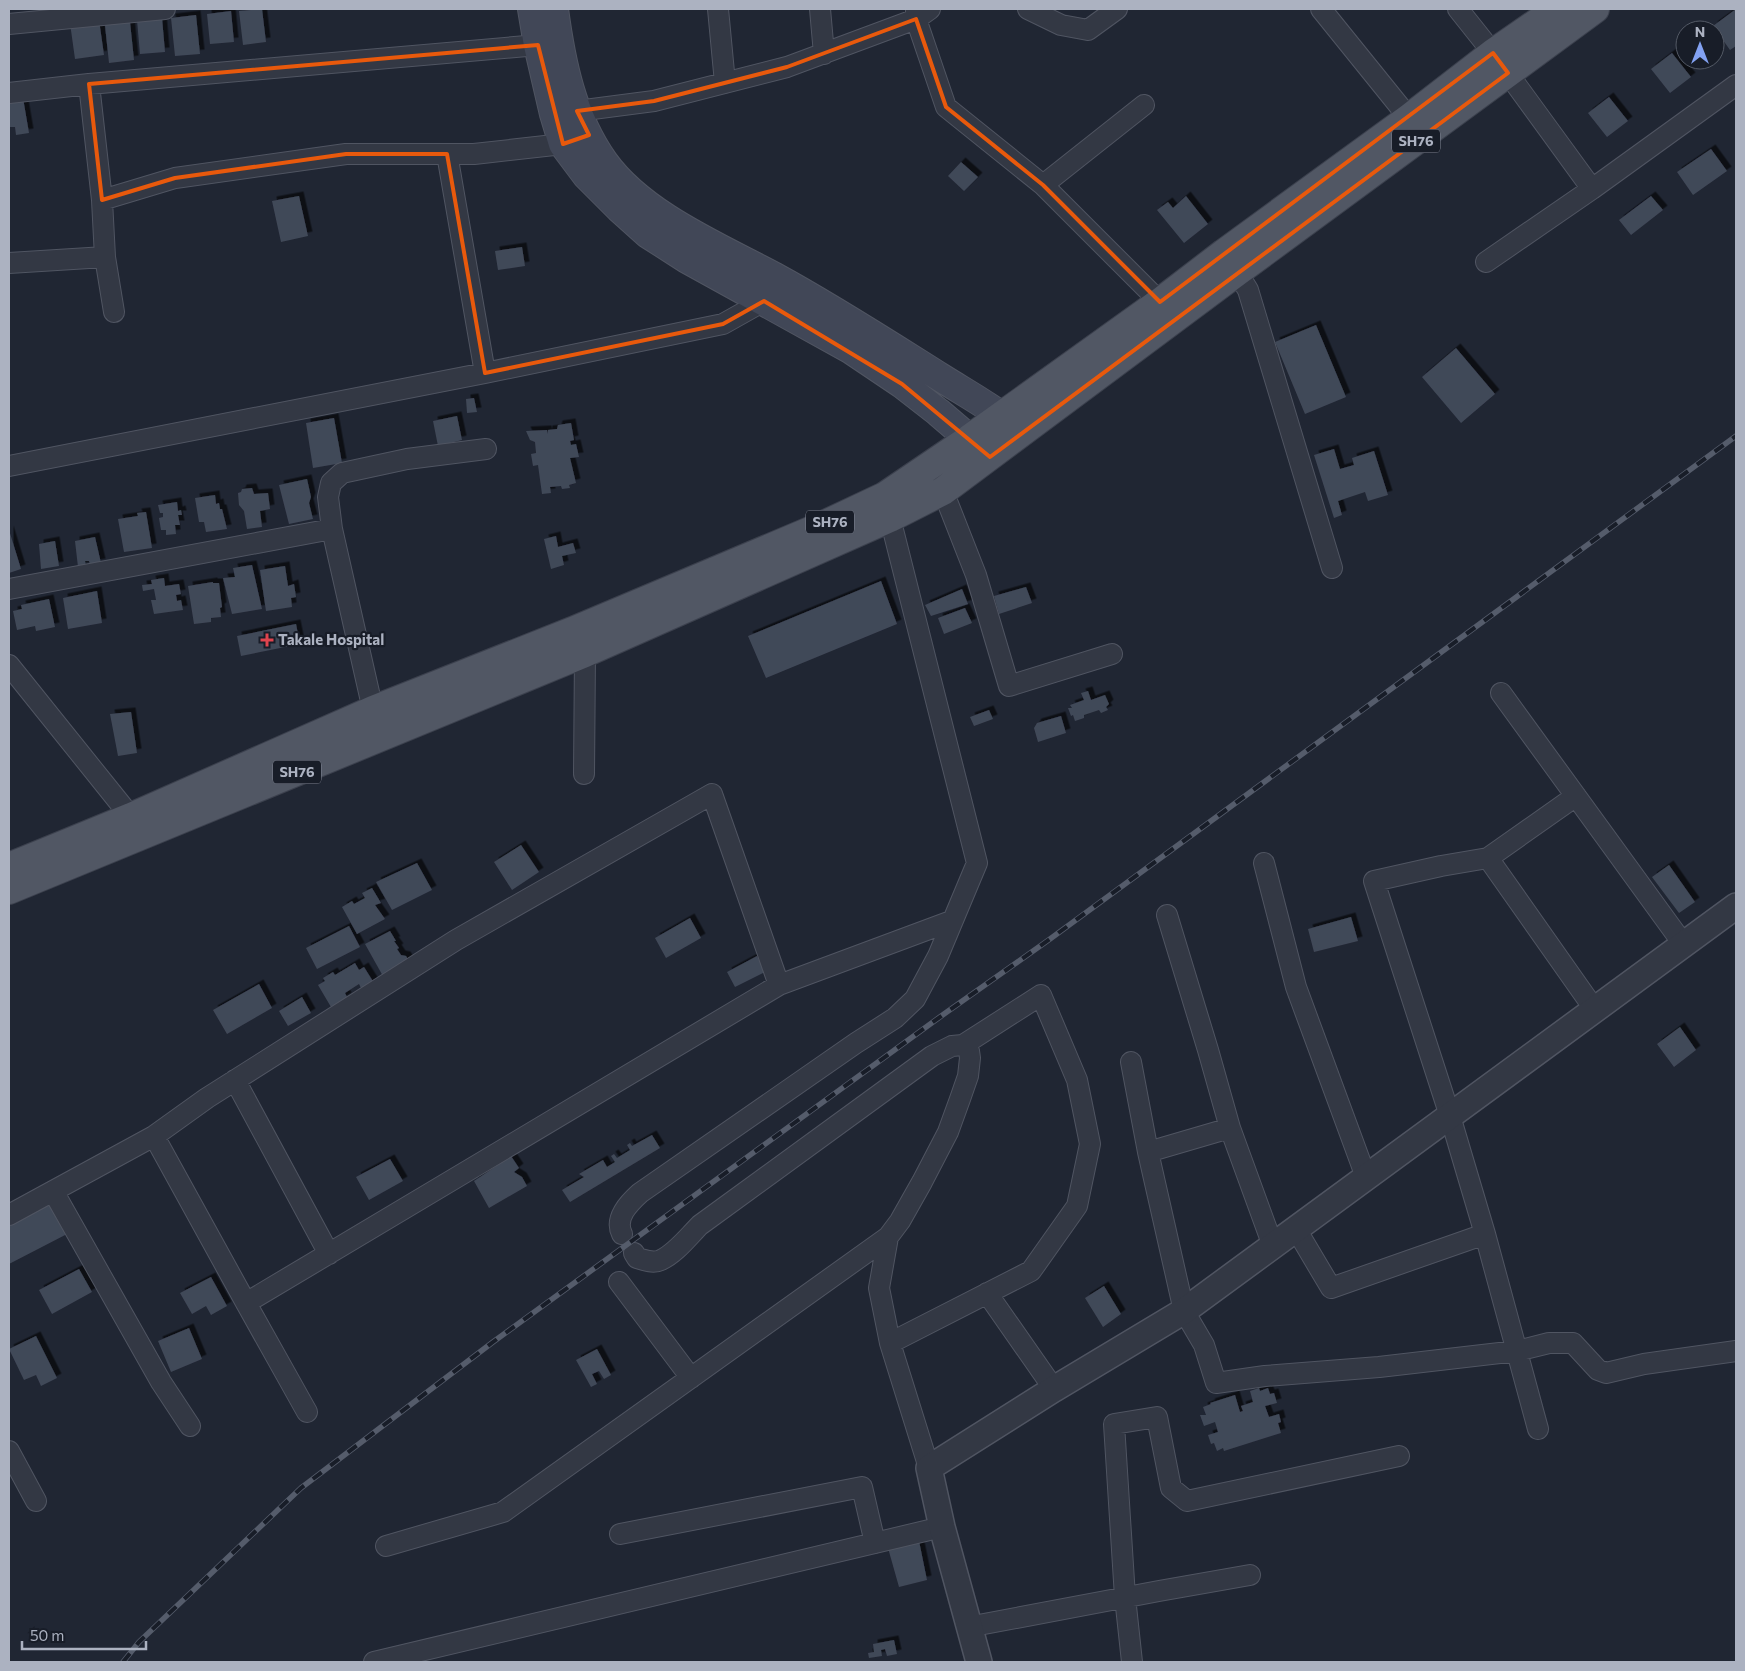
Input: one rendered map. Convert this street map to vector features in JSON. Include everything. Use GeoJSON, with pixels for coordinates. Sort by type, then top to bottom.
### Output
{"type":"FeatureCollection","features":[{"type":"Feature","properties":{"kind":"main road"},"geometry":{"type":"LineString","coordinates":[[532,9],[538,45],[563,144],[587,176],[618,208],[648,234],[688,259],[850,349],[938,412],[990,457]]}},
{"type":"Feature","properties":{"kind":"main road"},"geometry":{"type":"LineString","coordinates":[[554,9],[559,48],[570,91],[583,123],[604,162],[623,183],[653,210],[696,236],[837,312],[1012,423]]}},
{"type":"Feature","properties":{"kind":"main road","name":"SH76"},"geometry":{"type":"LineString","coordinates":[[9,868],[131,817],[373,710],[575,630],[817,528],[885,496],[969,439],[1012,423],[1237,272],[1500,63],[1557,9]]}},
{"type":"Feature","properties":{"kind":"main road","name":"SH76"},"geometry":{"type":"LineString","coordinates":[[9,890],[585,653],[890,518],[943,491],[990,457],[1012,423],[1160,302],[1224,253],[1409,118],[1595,9]]}},
{"type":"Feature","properties":{"kind":"street"},"geometry":{"type":"LineString","coordinates":[[9,24],[165,9]]}},
{"type":"Feature","properties":{"kind":"street"},"geometry":{"type":"LineString","coordinates":[[718,9],[725,83]]}},
{"type":"Feature","properties":{"kind":"street"},"geometry":{"type":"LineString","coordinates":[[820,9],[824,54]]}},
{"type":"Feature","properties":{"kind":"street"},"geometry":{"type":"LineString","coordinates":[[1028,9],[1062,25],[1088,30],[1117,9]]}},
{"type":"Feature","properties":{"kind":"street"},"geometry":{"type":"LineString","coordinates":[[1321,9],[1409,118]]}},
{"type":"Feature","properties":{"kind":"street"},"geometry":{"type":"LineString","coordinates":[[1458,9],[1592,189]]}},
{"type":"Feature","properties":{"kind":"street"},"geometry":{"type":"LineString","coordinates":[[102,200],[175,178],[346,154],[474,154],[563,144],[583,123],[654,101],[787,67],[824,54],[920,12],[946,106],[1043,185],[1160,302]]}},
{"type":"Feature","properties":{"kind":"street"},"geometry":{"type":"LineString","coordinates":[[9,94],[89,84],[538,45]]}},
{"type":"Feature","properties":{"kind":"street"},"geometry":{"type":"LineString","coordinates":[[89,84],[102,200],[105,257],[114,312]]}},
{"type":"Feature","properties":{"kind":"street"},"geometry":{"type":"LineString","coordinates":[[1486,262],[1592,189],[1736,85]]}},
{"type":"Feature","properties":{"kind":"street"},"geometry":{"type":"LineString","coordinates":[[1043,185],[1144,105]]}},
{"type":"Feature","properties":{"kind":"street"},"geometry":{"type":"LineString","coordinates":[[447,154],[485,373]]}},
{"type":"Feature","properties":{"kind":"street"},"geometry":{"type":"LineString","coordinates":[[9,263],[105,257]]}},
{"type":"Feature","properties":{"kind":"street"},"geometry":{"type":"LineString","coordinates":[[1237,272],[1248,290],[1332,568]]}},
{"type":"Feature","properties":{"kind":"street"},"geometry":{"type":"LineString","coordinates":[[9,466],[485,373],[722,324],[764,301]]}},
{"type":"Feature","properties":{"kind":"street"},"geometry":{"type":"LineString","coordinates":[[373,710],[332,529],[328,497],[331,483],[342,473],[408,459],[486,449]]}},
{"type":"Feature","properties":{"kind":"street"},"geometry":{"type":"LineString","coordinates":[[943,491],[976,575],[1009,686],[1112,654]]}},
{"type":"Feature","properties":{"kind":"street"},"geometry":{"type":"LineString","coordinates":[[622,1234],[620,1220],[627,1206],[640,1192],[895,1018],[915,999],[938,956],[977,863],[890,518]]}},
{"type":"Feature","properties":{"kind":"street"},"geometry":{"type":"LineString","coordinates":[[9,590],[332,529]]}},
{"type":"Feature","properties":{"kind":"street"},"geometry":{"type":"LineString","coordinates":[[584,774],[585,653]]}},
{"type":"Feature","properties":{"kind":"street"},"geometry":{"type":"LineString","coordinates":[[9,665],[131,817]]}},
{"type":"Feature","properties":{"kind":"street"},"geometry":{"type":"LineString","coordinates":[[1501,693],[1684,945]]}},
{"type":"Feature","properties":{"kind":"street"},"geometry":{"type":"LineString","coordinates":[[9,1215],[154,1136],[235,1080],[456,940],[712,794],[779,985]]}},
{"type":"Feature","properties":{"kind":"street"},"geometry":{"type":"LineString","coordinates":[[1538,1429],[1485,1234],[1450,1116],[1374,881],[1488,858],[1576,796]]}},
{"type":"Feature","properties":{"kind":"street"},"geometry":{"type":"LineString","coordinates":[[1488,858],[1595,1010]]}},
{"type":"Feature","properties":{"kind":"street"},"geometry":{"type":"LineString","coordinates":[[1264,863],[1296,988],[1366,1178]]}},
{"type":"Feature","properties":{"kind":"street"},"geometry":{"type":"LineString","coordinates":[[929,1468],[1054,1388],[1184,1311],[1736,906]]}},
{"type":"Feature","properties":{"kind":"street"},"geometry":{"type":"LineString","coordinates":[[1167,915],[1230,1128],[1273,1246]]}},
{"type":"Feature","properties":{"kind":"street"},"geometry":{"type":"LineString","coordinates":[[246,1304],[779,985],[952,921]]}},
{"type":"Feature","properties":{"kind":"street"},"geometry":{"type":"LineString","coordinates":[[634,1253],[637,1258],[643,1260],[650,1262],[660,1261],[676,1249],[700,1225],[932,1056],[952,1046],[963,1045],[1042,995],[1077,1080],[1090,1144],[1077,1206],[1031,1270],[890,1343]]}},
{"type":"Feature","properties":{"kind":"street"},"geometry":{"type":"LineString","coordinates":[[386,1546],[503,1512],[888,1237],[900,1221],[948,1132],[968,1076],[969,1051],[963,1045]]}},
{"type":"Feature","properties":{"kind":"street"},"geometry":{"type":"LineString","coordinates":[[1131,1062],[1148,1152],[1184,1311],[1204,1346],[1216,1383],[1265,1376],[1379,1367],[1517,1351],[1549,1343],[1573,1343],[1598,1370],[1606,1373],[1644,1364],[1736,1351]]}},
{"type":"Feature","properties":{"kind":"street"},"geometry":{"type":"LineString","coordinates":[[235,1080],[329,1254]]}},
{"type":"Feature","properties":{"kind":"street"},"geometry":{"type":"LineString","coordinates":[[1148,1152],[1230,1128]]}},
{"type":"Feature","properties":{"kind":"street"},"geometry":{"type":"LineString","coordinates":[[154,1136],[246,1304],[308,1412]]}},
{"type":"Feature","properties":{"kind":"street"},"geometry":{"type":"LineString","coordinates":[[53,1191],[161,1382],[190,1426]]}},
{"type":"Feature","properties":{"kind":"street"},"geometry":{"type":"LineString","coordinates":[[1296,1228],[1331,1288],[1485,1234]]}},
{"type":"Feature","properties":{"kind":"street"},"geometry":{"type":"LineString","coordinates":[[888,1237],[879,1288],[890,1343],[929,1468],[942,1528],[979,1662]]}},
{"type":"Feature","properties":{"kind":"street"},"geometry":{"type":"LineString","coordinates":[[619,1282],[692,1378]]}},
{"type":"Feature","properties":{"kind":"street"},"geometry":{"type":"LineString","coordinates":[[987,1293],[1054,1388]]}},
{"type":"Feature","properties":{"kind":"street"},"geometry":{"type":"LineString","coordinates":[[1132,1662],[1125,1598],[1114,1424],[1157,1417],[1171,1488],[1187,1501],[1399,1456]]}},
{"type":"Feature","properties":{"kind":"street"},"geometry":{"type":"LineString","coordinates":[[9,1451],[36,1501]]}},
{"type":"Feature","properties":{"kind":"street"},"geometry":{"type":"LineString","coordinates":[[620,1534],[862,1486],[875,1543]]}},
{"type":"Feature","properties":{"kind":"street"},"geometry":{"type":"LineString","coordinates":[[374,1662],[942,1528]]}},
{"type":"Feature","properties":{"kind":"street"},"geometry":{"type":"LineString","coordinates":[[968,1627],[1250,1576]]}},
{"type":"Feature","properties":{"kind":"highlighted area"},"geometry":{"type":"Polygon","coordinates":[[[916,19],[946,107],[1043,185],[1160,302],[1493,53],[1508,73],[990,457],[902,384],[764,301],[723,324],[485,373],[447,154],[346,154],[175,178],[102,200],[89,84],[538,45],[563,144],[589,135],[577,111],[654,101],[787,67],[916,19]]]}},
{"type":"Feature","properties":{"kind":"building"},"geometry":{"type":"Polygon","coordinates":[[[262,9],[266,42],[243,45],[239,11],[262,9]]]}},
{"type":"Feature","properties":{"kind":"building"},"geometry":{"type":"Polygon","coordinates":[[[1736,9],[1736,46],[1730,50],[1725,43],[1725,20],[1721,20],[1736,9]]]}},
{"type":"Feature","properties":{"kind":"building"},"geometry":{"type":"Polygon","coordinates":[[[231,11],[234,42],[210,44],[207,14],[231,11]]]}},
{"type":"Feature","properties":{"kind":"building"},"geometry":{"type":"Polygon","coordinates":[[[196,15],[200,54],[175,56],[171,18],[196,15]]]}},
{"type":"Feature","properties":{"kind":"building"},"geometry":{"type":"Polygon","coordinates":[[[162,18],[165,52],[140,54],[137,20],[162,18]]]}},
{"type":"Feature","properties":{"kind":"building"},"geometry":{"type":"Polygon","coordinates":[[[99,20],[104,55],[75,59],[70,23],[99,20]]]}},
{"type":"Feature","properties":{"kind":"building"},"geometry":{"type":"Polygon","coordinates":[[[130,22],[134,60],[109,63],[105,25],[130,22]]]}},
{"type":"Feature","properties":{"kind":"building"},"geometry":{"type":"Polygon","coordinates":[[[1672,53],[1675,57],[1675,70],[1685,70],[1691,77],[1670,93],[1651,69],[1672,53]]]}},
{"type":"Feature","properties":{"kind":"building"},"geometry":{"type":"Polygon","coordinates":[[[1609,97],[1628,121],[1607,137],[1588,113],[1609,97]]]}},
{"type":"Feature","properties":{"kind":"building"},"geometry":{"type":"Polygon","coordinates":[[[23,98],[29,133],[16,135],[15,127],[9,127],[9,101],[23,98]]]}},
{"type":"Feature","properties":{"kind":"building"},"geometry":{"type":"Polygon","coordinates":[[[1711,149],[1727,171],[1693,195],[1677,172],[1711,149]]]}},
{"type":"Feature","properties":{"kind":"building"},"geometry":{"type":"Polygon","coordinates":[[[961,162],[978,177],[964,191],[948,176],[961,162]]]}},
{"type":"Feature","properties":{"kind":"building"},"geometry":{"type":"Polygon","coordinates":[[[299,196],[308,236],[281,242],[272,201],[299,196]]]}},
{"type":"Feature","properties":{"kind":"building"},"geometry":{"type":"Polygon","coordinates":[[[1186,196],[1208,224],[1184,243],[1157,210],[1168,202],[1173,208],[1186,196]]]}},
{"type":"Feature","properties":{"kind":"building"},"geometry":{"type":"Polygon","coordinates":[[[1651,196],[1663,210],[1631,235],[1619,220],[1651,196]]]}},
{"type":"Feature","properties":{"kind":"building"},"geometry":{"type":"Polygon","coordinates":[[[522,247],[525,266],[498,270],[495,251],[522,247]]]}},
{"type":"Feature","properties":{"kind":"building"},"geometry":{"type":"Polygon","coordinates":[[[1316,325],[1346,397],[1305,414],[1275,342],[1316,325]]]}},
{"type":"Feature","properties":{"kind":"building"},"geometry":{"type":"Polygon","coordinates":[[[1456,348],[1495,394],[1461,423],[1422,377],[1456,348]]]}},
{"type":"Feature","properties":{"kind":"building"},"geometry":{"type":"Polygon","coordinates":[[[474,398],[477,412],[467,413],[466,399],[474,398]]]}},
{"type":"Feature","properties":{"kind":"building"},"geometry":{"type":"Polygon","coordinates":[[[457,416],[462,440],[438,446],[433,421],[457,416]]]}},
{"type":"Feature","properties":{"kind":"building"},"geometry":{"type":"Polygon","coordinates":[[[334,418],[342,463],[313,468],[306,423],[334,418]]]}},
{"type":"Feature","properties":{"kind":"building"},"geometry":{"type":"Polygon","coordinates":[[[571,423],[574,440],[570,441],[571,445],[576,444],[579,457],[570,458],[576,483],[569,485],[570,488],[562,489],[561,486],[550,487],[551,493],[542,494],[538,465],[533,466],[531,454],[536,453],[535,442],[530,440],[526,431],[547,430],[548,434],[548,430],[557,429],[558,425],[571,423]]]}},
{"type":"Feature","properties":{"kind":"building"},"geometry":{"type":"Polygon","coordinates":[[[1334,449],[1340,469],[1354,465],[1352,458],[1374,451],[1388,495],[1368,501],[1365,492],[1338,501],[1342,515],[1334,518],[1314,455],[1334,449]]]}},
{"type":"Feature","properties":{"kind":"building"},"geometry":{"type":"Polygon","coordinates":[[[307,479],[311,497],[309,503],[313,519],[289,524],[279,485],[307,479]]]}},
{"type":"Feature","properties":{"kind":"building"},"geometry":{"type":"Polygon","coordinates":[[[252,488],[254,494],[268,493],[270,509],[260,511],[262,527],[247,529],[244,511],[239,505],[238,493],[242,489],[252,488]]]}},
{"type":"Feature","properties":{"kind":"building"},"geometry":{"type":"Polygon","coordinates":[[[215,495],[216,504],[219,503],[220,509],[222,509],[227,529],[206,532],[204,522],[199,522],[195,498],[215,495]]]}},
{"type":"Feature","properties":{"kind":"building"},"geometry":{"type":"Polygon","coordinates":[[[177,502],[178,511],[181,510],[182,515],[178,515],[180,525],[175,525],[176,534],[166,535],[166,530],[161,530],[159,518],[163,517],[163,513],[160,513],[158,505],[177,502]]]}},
{"type":"Feature","properties":{"kind":"building"},"geometry":{"type":"Polygon","coordinates":[[[146,512],[152,548],[124,552],[118,519],[138,516],[137,513],[146,512]]]}},
{"type":"Feature","properties":{"kind":"building"},"geometry":{"type":"Polygon","coordinates":[[[9,530],[21,569],[9,573],[9,530]]]}},
{"type":"Feature","properties":{"kind":"building"},"geometry":{"type":"Polygon","coordinates":[[[556,536],[558,547],[573,543],[576,553],[562,556],[564,565],[551,569],[544,539],[556,536]]]}},
{"type":"Feature","properties":{"kind":"building"},"geometry":{"type":"Polygon","coordinates":[[[95,537],[101,563],[90,565],[89,561],[85,561],[86,566],[78,567],[75,541],[95,537]]]}},
{"type":"Feature","properties":{"kind":"building"},"geometry":{"type":"Polygon","coordinates":[[[55,541],[59,566],[41,569],[39,544],[55,541]]]}},
{"type":"Feature","properties":{"kind":"building"},"geometry":{"type":"Polygon","coordinates":[[[252,565],[262,609],[232,614],[223,578],[235,577],[233,568],[252,565]]]}},
{"type":"Feature","properties":{"kind":"building"},"geometry":{"type":"Polygon","coordinates":[[[285,566],[288,586],[294,584],[296,597],[291,598],[292,607],[266,611],[260,570],[285,566]]]}},
{"type":"Feature","properties":{"kind":"building"},"geometry":{"type":"Polygon","coordinates":[[[164,578],[165,586],[179,584],[181,594],[176,595],[177,601],[181,600],[183,610],[154,614],[151,600],[156,600],[154,589],[143,591],[142,585],[152,584],[151,580],[164,578]]]}},
{"type":"Feature","properties":{"kind":"building"},"geometry":{"type":"Polygon","coordinates":[[[881,581],[897,624],[766,678],[748,636],[881,581]]]}},
{"type":"Feature","properties":{"kind":"building"},"geometry":{"type":"Polygon","coordinates":[[[213,582],[219,583],[222,607],[220,608],[221,617],[211,618],[211,622],[194,624],[188,586],[213,582]]]}},
{"type":"Feature","properties":{"kind":"building"},"geometry":{"type":"Polygon","coordinates":[[[1026,587],[1032,603],[999,614],[994,596],[1026,587]]]}},
{"type":"Feature","properties":{"kind":"building"},"geometry":{"type":"Polygon","coordinates":[[[962,589],[968,604],[931,616],[925,605],[962,589]]]}},
{"type":"Feature","properties":{"kind":"building"},"geometry":{"type":"Polygon","coordinates":[[[97,591],[102,623],[68,629],[63,598],[97,591]]]}},
{"type":"Feature","properties":{"kind":"building"},"geometry":{"type":"Polygon","coordinates":[[[49,599],[55,627],[36,631],[35,626],[17,630],[13,611],[22,609],[21,605],[49,599]]]}},
{"type":"Feature","properties":{"kind":"building"},"geometry":{"type":"Polygon","coordinates":[[[965,608],[972,623],[944,634],[938,618],[965,608]]]}},
{"type":"Feature","properties":{"kind":"building"},"geometry":{"type":"Polygon","coordinates":[[[296,624],[300,644],[241,656],[237,636],[296,624]]]}},
{"type":"Feature","properties":{"kind":"building"},"geometry":{"type":"Polygon","coordinates":[[[1088,691],[1091,700],[1105,695],[1109,704],[1106,707],[1108,710],[1101,713],[1099,710],[1084,715],[1084,718],[1075,721],[1068,708],[1072,708],[1070,705],[1084,700],[1081,693],[1088,691]]]}},
{"type":"Feature","properties":{"kind":"building"},"geometry":{"type":"Polygon","coordinates":[[[989,710],[993,719],[974,726],[970,717],[989,710]]]}},
{"type":"Feature","properties":{"kind":"building"},"geometry":{"type":"Polygon","coordinates":[[[131,712],[137,753],[118,756],[110,714],[131,712]]]}},
{"type":"Feature","properties":{"kind":"building"},"geometry":{"type":"Polygon","coordinates":[[[1061,716],[1066,733],[1038,742],[1034,728],[1037,723],[1061,716]]]}},
{"type":"Feature","properties":{"kind":"building"},"geometry":{"type":"Polygon","coordinates":[[[521,845],[539,872],[512,890],[494,862],[521,845]]]}},
{"type":"Feature","properties":{"kind":"building"},"geometry":{"type":"Polygon","coordinates":[[[417,863],[432,890],[392,910],[376,882],[417,863]]]}},
{"type":"Feature","properties":{"kind":"building"},"geometry":{"type":"Polygon","coordinates":[[[1669,865],[1695,902],[1679,913],[1652,877],[1669,865]]]}},
{"type":"Feature","properties":{"kind":"building"},"geometry":{"type":"Polygon","coordinates":[[[372,888],[381,903],[375,905],[385,919],[357,934],[342,907],[352,901],[354,904],[365,898],[362,893],[372,888]]]}},
{"type":"Feature","properties":{"kind":"building"},"geometry":{"type":"Polygon","coordinates":[[[1351,917],[1358,941],[1314,952],[1308,929],[1351,917]]]}},
{"type":"Feature","properties":{"kind":"building"},"geometry":{"type":"Polygon","coordinates":[[[690,918],[701,938],[666,958],[655,938],[690,918]]]}},
{"type":"Feature","properties":{"kind":"building"},"geometry":{"type":"Polygon","coordinates":[[[349,926],[360,947],[317,969],[306,948],[349,926]]]}},
{"type":"Feature","properties":{"kind":"building"},"geometry":{"type":"Polygon","coordinates":[[[390,931],[399,948],[397,949],[409,961],[384,978],[365,944],[390,931]]]}},
{"type":"Feature","properties":{"kind":"building"},"geometry":{"type":"Polygon","coordinates":[[[757,956],[765,972],[735,987],[727,972],[757,956]]]}},
{"type":"Feature","properties":{"kind":"building"},"geometry":{"type":"Polygon","coordinates":[[[355,963],[359,970],[364,967],[374,983],[362,990],[359,984],[345,993],[347,997],[331,1007],[318,985],[325,981],[323,978],[333,972],[335,975],[355,963]]]}},
{"type":"Feature","properties":{"kind":"building"},"geometry":{"type":"Polygon","coordinates":[[[259,984],[272,1008],[227,1034],[213,1010],[259,984]]]}},
{"type":"Feature","properties":{"kind":"building"},"geometry":{"type":"Polygon","coordinates":[[[302,997],[311,1013],[288,1026],[279,1011],[302,997]]]}},
{"type":"Feature","properties":{"kind":"building"},"geometry":{"type":"Polygon","coordinates":[[[1680,1027],[1696,1050],[1674,1067],[1657,1044],[1680,1027]]]}},
{"type":"Feature","properties":{"kind":"building"},"geometry":{"type":"Polygon","coordinates":[[[652,1135],[660,1148],[570,1202],[562,1190],[584,1177],[579,1174],[603,1160],[607,1167],[615,1162],[611,1156],[614,1154],[617,1158],[630,1150],[627,1145],[630,1143],[632,1146],[652,1135]]]}},
{"type":"Feature","properties":{"kind":"building"},"geometry":{"type":"Polygon","coordinates":[[[511,1156],[519,1168],[514,1172],[522,1177],[527,1186],[489,1208],[474,1181],[511,1156]]]}},
{"type":"Feature","properties":{"kind":"building"},"geometry":{"type":"Polygon","coordinates":[[[390,1159],[403,1181],[369,1200],[356,1177],[390,1159]]]}},
{"type":"Feature","properties":{"kind":"building"},"geometry":{"type":"Polygon","coordinates":[[[50,1196],[69,1233],[9,1264],[9,1225],[41,1209],[50,1196]]]}},
{"type":"Feature","properties":{"kind":"building"},"geometry":{"type":"Polygon","coordinates":[[[79,1269],[92,1292],[52,1314],[39,1290],[79,1269]]]}},
{"type":"Feature","properties":{"kind":"building"},"geometry":{"type":"Polygon","coordinates":[[[211,1277],[227,1306],[211,1315],[206,1306],[192,1314],[180,1293],[211,1277]]]}},
{"type":"Feature","properties":{"kind":"building"},"geometry":{"type":"Polygon","coordinates":[[[1104,1286],[1121,1314],[1103,1327],[1085,1298],[1104,1286]]]}},
{"type":"Feature","properties":{"kind":"building"},"geometry":{"type":"Polygon","coordinates":[[[189,1328],[202,1359],[171,1372],[158,1341],[189,1328]]]}},
{"type":"Feature","properties":{"kind":"building"},"geometry":{"type":"Polygon","coordinates":[[[36,1336],[57,1378],[41,1386],[36,1375],[24,1380],[9,1349],[36,1336]]]}},
{"type":"Feature","properties":{"kind":"building"},"geometry":{"type":"Polygon","coordinates":[[[597,1349],[611,1375],[604,1379],[599,1371],[592,1374],[597,1384],[591,1387],[576,1360],[597,1349]]]}},
{"type":"Feature","properties":{"kind":"building"},"geometry":{"type":"Polygon","coordinates":[[[1259,1388],[1260,1391],[1268,1388],[1270,1394],[1274,1393],[1277,1403],[1265,1406],[1269,1417],[1279,1414],[1281,1422],[1278,1423],[1281,1433],[1224,1451],[1223,1448],[1217,1451],[1214,1443],[1211,1444],[1208,1435],[1218,1432],[1215,1422],[1204,1426],[1200,1415],[1206,1415],[1203,1407],[1235,1395],[1240,1412],[1243,1411],[1241,1406],[1253,1402],[1250,1391],[1259,1388]]]}},
{"type":"Feature","properties":{"kind":"building"},"geometry":{"type":"Polygon","coordinates":[[[919,1541],[927,1580],[899,1587],[888,1548],[919,1541]]]}},
{"type":"Feature","properties":{"kind":"building"},"geometry":{"type":"Polygon","coordinates":[[[894,1640],[897,1654],[887,1656],[885,1649],[881,1650],[882,1656],[869,1658],[868,1653],[874,1652],[873,1644],[894,1640]]]}},
{"type":"Feature","properties":{"kind":"railway"},"geometry":{"type":"LineString","coordinates":[[123,1662],[139,1642],[301,1488],[493,1342],[1050,939],[1736,436]]}},
{"type":"Feature","properties":{"kind":"place","name":"Takale Hospital"},"geometry":{"type":"Point","coordinates":[267,640]}}]}
